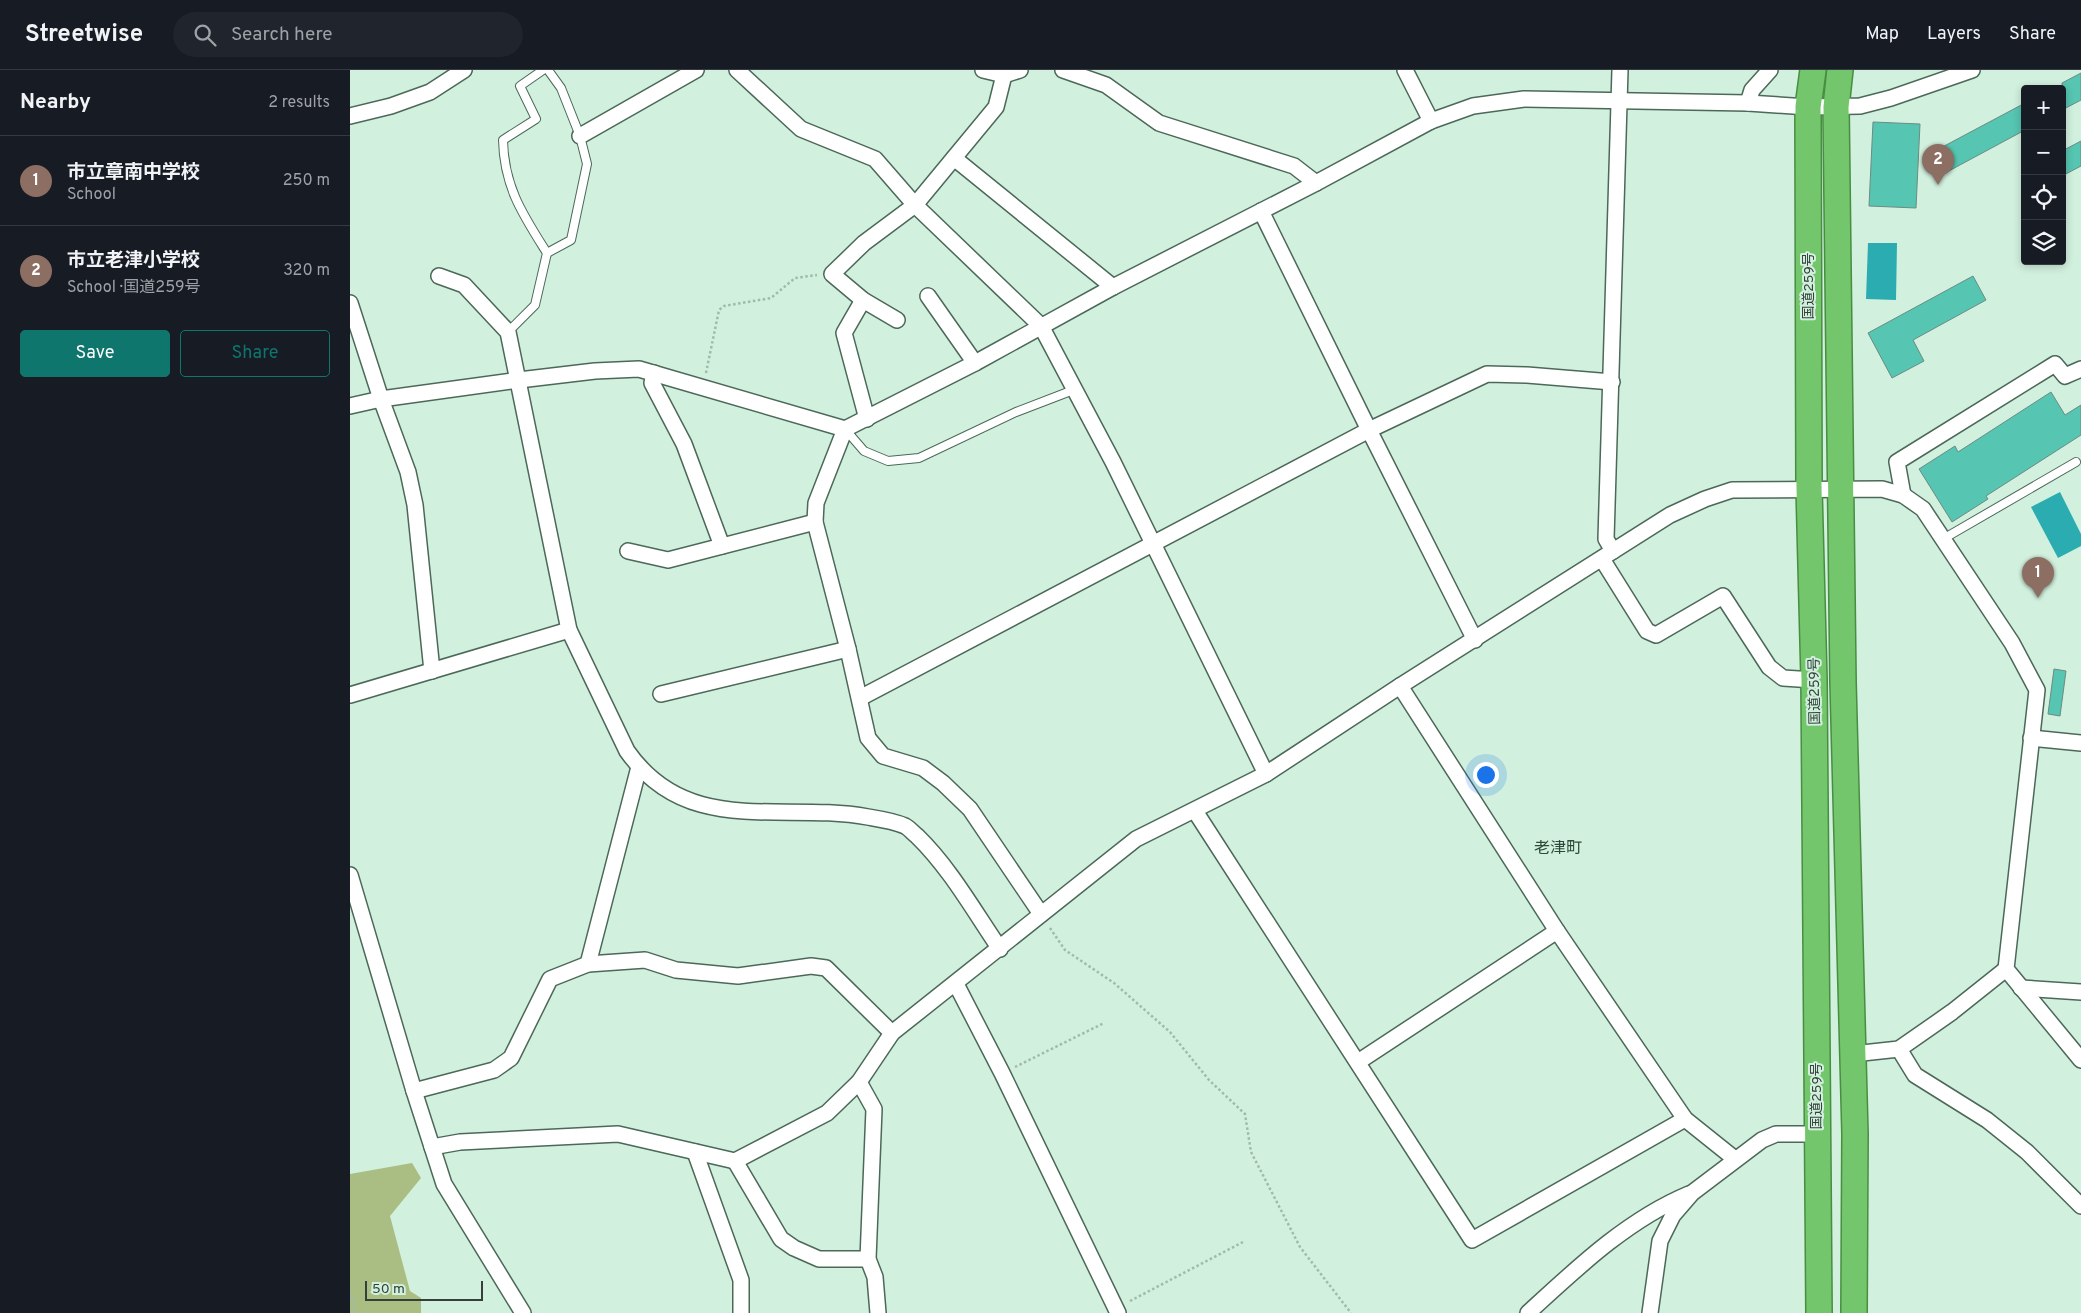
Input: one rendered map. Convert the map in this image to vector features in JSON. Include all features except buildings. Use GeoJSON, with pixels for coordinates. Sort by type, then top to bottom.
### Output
{"type":"FeatureCollection","features":[{"type":"Feature","properties":{"kind":"highway","name":"国道259号"},"geometry":{"type":"LineString","coordinates":[[1813,70],[1808,106],[1808,488],[1814,680],[1819,1313]]}},
{"type":"Feature","properties":{"kind":"highway"},"geometry":{"type":"LineString","coordinates":[[1840,70],[1836,107],[1843,682],[1855,1134],[1854,1313]]}},
{"type":"Feature","properties":{"kind":"street"},"geometry":{"type":"LineString","coordinates":[[350,116],[391,106],[430,92],[464,70]]}},
{"type":"Feature","properties":{"kind":"street"},"geometry":{"type":"LineString","coordinates":[[580,136],[696,70]]}},
{"type":"Feature","properties":{"kind":"street"},"geometry":{"type":"LineString","coordinates":[[737,70],[801,129],[875,159],[915,205],[1041,326],[1076,389],[1266,774]]}},
{"type":"Feature","properties":{"kind":"street"},"geometry":{"type":"LineString","coordinates":[[983,70],[1004,76],[1020,70]]}},
{"type":"Feature","properties":{"kind":"street"},"geometry":{"type":"LineString","coordinates":[[1063,70],[1106,85],[1159,123],[1294,166],[1316,183]]}},
{"type":"Feature","properties":{"kind":"street"},"geometry":{"type":"LineString","coordinates":[[1405,70],[1431,121]]}},
{"type":"Feature","properties":{"kind":"street"},"geometry":{"type":"LineString","coordinates":[[1620,70],[1607,555],[1647,631],[1656,635],[1723,596],[1769,667],[1783,678],[1814,680]]}},
{"type":"Feature","properties":{"kind":"street"},"geometry":{"type":"LineString","coordinates":[[1748,103],[1752,90],[1770,70]]}},
{"type":"Feature","properties":{"kind":"street"},"geometry":{"type":"LineString","coordinates":[[350,406],[381,399],[518,380],[595,371],[639,369],[845,429],[975,363],[1113,287],[1316,183],[1431,121],[1474,106],[1524,99],[1860,106],[1884,100],[1972,70]]}},
{"type":"Feature","properties":{"kind":"street"},"geometry":{"type":"LineString","coordinates":[[897,320],[863,300],[832,274],[864,243],[915,205],[996,107],[1004,76]]}},
{"type":"Feature","properties":{"kind":"street"},"geometry":{"type":"LineString","coordinates":[[954,158],[1113,287]]}},
{"type":"Feature","properties":{"kind":"street"},"geometry":{"type":"LineString","coordinates":[[1261,211],[1368,430],[1474,640]]}},
{"type":"Feature","properties":{"kind":"street"},"geometry":{"type":"LineString","coordinates":[[439,276],[464,285],[508,332],[569,630],[627,751],[638,768],[665,789],[688,801],[723,810],[847,813],[906,827],[933,851],[1000,949]]}},
{"type":"Feature","properties":{"kind":"street"},"geometry":{"type":"LineString","coordinates":[[928,296],[975,363]]}},
{"type":"Feature","properties":{"kind":"street"},"geometry":{"type":"LineString","coordinates":[[863,300],[844,333],[867,419]]}},
{"type":"Feature","properties":{"kind":"street"},"geometry":{"type":"LineString","coordinates":[[350,303],[381,399],[408,472],[415,505],[432,671]]}},
{"type":"Feature","properties":{"kind":"street"},"geometry":{"type":"LineString","coordinates":[[1903,495],[1897,462],[2055,364],[2065,376],[2081,368]]}},
{"type":"Feature","properties":{"kind":"street"},"geometry":{"type":"LineString","coordinates":[[654,373],[652,383],[684,444],[722,546]]}},
{"type":"Feature","properties":{"kind":"street"},"geometry":{"type":"LineString","coordinates":[[860,698],[1368,430],[1486,374],[1527,375],[1612,382]]}},
{"type":"Feature","properties":{"kind":"street"},"geometry":{"type":"LineString","coordinates":[[845,429],[816,503],[815,522],[848,649],[868,738],[883,756],[923,768],[943,783],[970,809],[1041,914]]}},
{"type":"Feature","properties":{"kind":"street"},"geometry":{"type":"LineString","coordinates":[[432,1147],[460,1142],[618,1134],[735,1161],[827,1113],[859,1082],[892,1033],[1136,840],[1266,774],[1400,686],[1670,515],[1732,490],[1882,489],[1903,495],[1923,509],[2012,643],[2037,690],[2006,969],[2081,1060]]}},
{"type":"Feature","properties":{"kind":"street"},"geometry":{"type":"LineString","coordinates":[[628,551],[668,560],[815,522]]}},
{"type":"Feature","properties":{"kind":"street"},"geometry":{"type":"LineString","coordinates":[[350,695],[569,630]]}},
{"type":"Feature","properties":{"kind":"street"},"geometry":{"type":"LineString","coordinates":[[661,694],[848,649]]}},
{"type":"Feature","properties":{"kind":"street"},"geometry":{"type":"LineString","coordinates":[[1400,686],[1557,931],[1685,1119],[1735,1159]]}},
{"type":"Feature","properties":{"kind":"street"},"geometry":{"type":"LineString","coordinates":[[2031,738],[2081,743]]}},
{"type":"Feature","properties":{"kind":"street"},"geometry":{"type":"LineString","coordinates":[[588,964],[638,768]]}},
{"type":"Feature","properties":{"kind":"street"},"geometry":{"type":"LineString","coordinates":[[1195,811],[1472,1240],[1685,1119]]}},
{"type":"Feature","properties":{"kind":"street"},"geometry":{"type":"LineString","coordinates":[[350,875],[414,1091],[444,1184],[523,1313]]}},
{"type":"Feature","properties":{"kind":"street"},"geometry":{"type":"LineString","coordinates":[[1358,1062],[1557,931]]}},
{"type":"Feature","properties":{"kind":"street"},"geometry":{"type":"LineString","coordinates":[[414,1091],[494,1070],[512,1058],[550,979],[588,964],[644,960],[676,970],[738,976],[811,966],[826,968],[892,1033]]}},
{"type":"Feature","properties":{"kind":"street"},"geometry":{"type":"LineString","coordinates":[[1852,1054],[1899,1049],[1952,1012],[2006,969]]}},
{"type":"Feature","properties":{"kind":"street"},"geometry":{"type":"LineString","coordinates":[[956,984],[1002,1073],[1118,1310]]}},
{"type":"Feature","properties":{"kind":"street"},"geometry":{"type":"LineString","coordinates":[[2021,988],[2081,992]]}},
{"type":"Feature","properties":{"kind":"street"},"geometry":{"type":"LineString","coordinates":[[1899,1049],[1915,1075],[1987,1120],[2028,1152],[2081,1206]]}},
{"type":"Feature","properties":{"kind":"street"},"geometry":{"type":"LineString","coordinates":[[859,1082],[874,1109],[868,1259],[875,1277],[878,1313]]}},
{"type":"Feature","properties":{"kind":"street"},"geometry":{"type":"LineString","coordinates":[[1650,1313],[1660,1241],[1673,1215],[1692,1193],[1762,1140],[1776,1134],[1817,1134]]}},
{"type":"Feature","properties":{"kind":"street"},"geometry":{"type":"LineString","coordinates":[[695,1152],[741,1280],[741,1313]]}},
{"type":"Feature","properties":{"kind":"street"},"geometry":{"type":"LineString","coordinates":[[735,1161],[781,1239],[794,1248],[819,1259],[868,1259]]}},
{"type":"Feature","properties":{"kind":"street"},"geometry":{"type":"LineString","coordinates":[[1528,1313],[1611,1240],[1663,1205],[1692,1193]]}},
{"type":"Feature","properties":{"kind":"lane"},"geometry":{"type":"LineString","coordinates":[[508,332],[534,305],[547,253],[519,210],[503,163],[503,140],[536,119],[520,86],[543,70]]}},
{"type":"Feature","properties":{"kind":"lane"},"geometry":{"type":"LineString","coordinates":[[547,253],[571,240],[587,164],[580,136],[561,88],[548,70]]}},
{"type":"Feature","properties":{"kind":"lane"},"geometry":{"type":"LineString","coordinates":[[845,429],[864,451],[888,460],[919,458],[1016,412],[1076,389]]}},
{"type":"Feature","properties":{"kind":"lane"},"geometry":{"type":"LineString","coordinates":[[1943,539],[2076,462]]}},
{"type":"Feature","properties":{"kind":"path"},"geometry":{"type":"LineString","coordinates":[[703,387],[719,310],[724,306],[771,298],[795,278],[832,274]]}},
{"type":"Feature","properties":{"kind":"path"},"geometry":{"type":"LineString","coordinates":[[1041,914],[1065,950],[1114,984],[1170,1032],[1209,1080],[1245,1114],[1251,1152],[1300,1247],[1351,1313]]}},
{"type":"Feature","properties":{"kind":"path"},"geometry":{"type":"LineString","coordinates":[[1002,1073],[1104,1023]]}},
{"type":"Feature","properties":{"kind":"path"},"geometry":{"type":"LineString","coordinates":[[1118,1310],[1243,1242]]}},
{"type":"Feature","properties":{"kind":"path"},"geometry":{"type":"LineString","coordinates":[[350,1292],[354,1307],[352,1313]]}},
{"type":"Feature","properties":{"kind":"green space"},"geometry":{"type":"Polygon","coordinates":[[[412,1163],[421,1178],[390,1216],[410,1291],[421,1298],[421,1313],[350,1313],[350,1174],[412,1163]]]}},
{"type":"Feature","properties":{"kind":"water"},"geometry":{"type":"Polygon","coordinates":[[[1868,243],[1897,243],[1896,300],[1866,299],[1868,243]]]}},
{"type":"Feature","properties":{"kind":"water"},"geometry":{"type":"Polygon","coordinates":[[[2060,492],[2081,534],[2081,546],[2058,558],[2031,507],[2060,492]]]}},
{"type":"Feature","properties":{"kind":"place","name":"市立老津小学校"},"geometry":{"type":"Point","coordinates":[1938,185]}},
{"type":"Feature","properties":{"kind":"place","name":"市立章南中学校"},"geometry":{"type":"Point","coordinates":[2038,598]}},
{"type":"Feature","properties":{"kind":"district","name":"老津町"},"geometry":{"type":"Point","coordinates":[1558,847]}}]}
